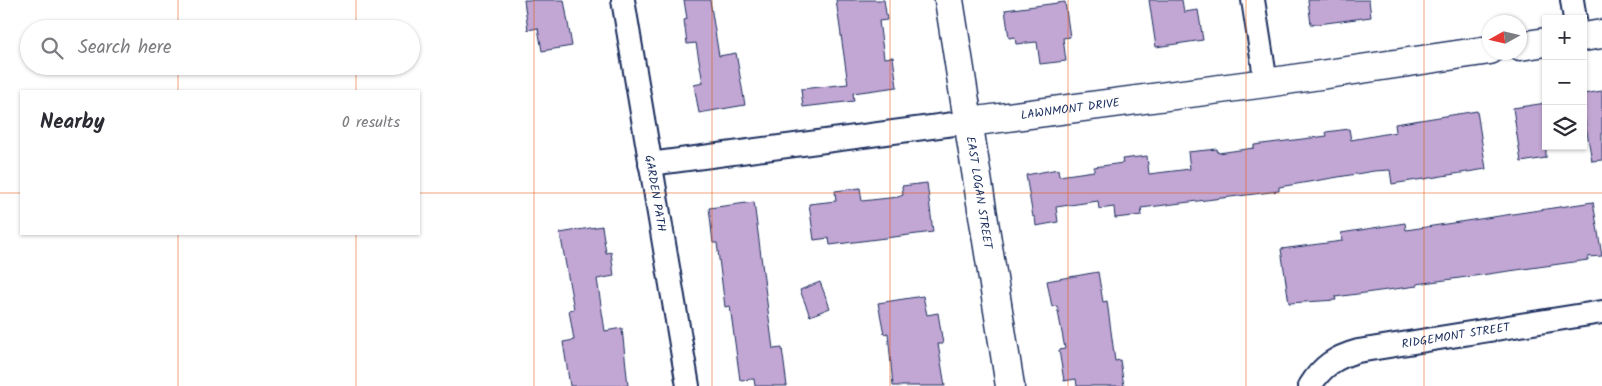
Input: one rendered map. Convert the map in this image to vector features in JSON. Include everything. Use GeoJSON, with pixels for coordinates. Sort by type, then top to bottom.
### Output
{"type":"FeatureCollection","features":[{"type":"Feature","properties":{"kind":"street","name":"GARDEN PATH"},"geometry":{"type":"LineString","coordinates":[[623,0],[688,386]]}},
{"type":"Feature","properties":{"kind":"street","name":"EAST LOGAN STREET"},"geometry":{"type":"LineString","coordinates":[[949,0],[1010,386]]}},
{"type":"Feature","properties":{"kind":"street"},"geometry":{"type":"LineString","coordinates":[[1253,0],[1266,83]]}},
{"type":"Feature","properties":{"kind":"street"},"geometry":{"type":"LineString","coordinates":[[1572,0],[1574,15]]}},
{"type":"Feature","properties":{"kind":"street"},"geometry":{"type":"LineString","coordinates":[[1587,36],[1602,34]]}},
{"type":"Feature","properties":{"kind":"street"},"geometry":{"type":"LineString","coordinates":[[1527,45],[1542,43]]}},
{"type":"Feature","properties":{"kind":"street","name":"LAWNMONT DRIVE"},"geometry":{"type":"LineString","coordinates":[[650,164],[1266,83],[1482,51]]}},
{"type":"Feature","properties":{"kind":"street","name":"RIDGEMONT STREET"},"geometry":{"type":"LineString","coordinates":[[1314,380],[1326,364],[1340,356],[1358,351],[1602,312]]}},
{"type":"Feature","properties":{"kind":"building"},"geometry":{"type":"Polygon","coordinates":[[[524,0],[564,0],[572,46],[542,51],[538,28],[528,30],[524,0]]]}},
{"type":"Feature","properties":{"kind":"building"},"geometry":{"type":"Polygon","coordinates":[[[684,0],[710,0],[719,56],[736,53],[745,105],[699,113],[694,85],[703,83],[696,43],[687,44],[684,20],[687,19],[684,0]]]}},
{"type":"Feature","properties":{"kind":"building"},"geometry":{"type":"Polygon","coordinates":[[[836,0],[884,0],[887,20],[879,21],[884,58],[893,57],[897,87],[853,93],[854,101],[803,107],[801,89],[848,84],[836,0]]]}},
{"type":"Feature","properties":{"kind":"building"},"geometry":{"type":"Polygon","coordinates":[[[1149,0],[1182,0],[1184,12],[1198,10],[1203,40],[1156,47],[1149,0]]]}},
{"type":"Feature","properties":{"kind":"building"},"geometry":{"type":"Polygon","coordinates":[[[1308,0],[1369,0],[1371,17],[1311,25],[1308,0]]]}},
{"type":"Feature","properties":{"kind":"building"},"geometry":{"type":"Polygon","coordinates":[[[1065,2],[1070,37],[1063,38],[1066,61],[1040,64],[1037,42],[1016,44],[1015,37],[1009,38],[1005,10],[1065,2]]]}},
{"type":"Feature","properties":{"kind":"building"},"geometry":{"type":"Polygon","coordinates":[[[1602,91],[1602,160],[1592,161],[1587,132],[1587,93],[1602,91]]]}},
{"type":"Feature","properties":{"kind":"building"},"geometry":{"type":"Polygon","coordinates":[[[1542,104],[1542,150],[1546,150],[1546,158],[1521,162],[1513,108],[1542,104]]]}},
{"type":"Feature","properties":{"kind":"building"},"geometry":{"type":"Polygon","coordinates":[[[1477,111],[1486,169],[1392,184],[1390,170],[1374,171],[1279,187],[1279,191],[1141,208],[1142,215],[1115,218],[1114,207],[1099,209],[1098,201],[1056,207],[1058,222],[1036,226],[1035,217],[1033,217],[1026,175],[1058,169],[1059,176],[1094,171],[1094,167],[1123,163],[1122,159],[1147,156],[1149,174],[1190,169],[1188,152],[1217,149],[1218,153],[1254,148],[1254,145],[1327,136],[1326,132],[1349,129],[1351,140],[1396,132],[1395,124],[1477,111]]]}},
{"type":"Feature","properties":{"kind":"building"},"geometry":{"type":"Polygon","coordinates":[[[927,183],[933,232],[830,245],[829,238],[814,240],[809,204],[836,201],[835,191],[860,188],[862,201],[898,197],[903,195],[902,186],[927,183]]]}},
{"type":"Feature","properties":{"kind":"building"},"geometry":{"type":"Polygon","coordinates":[[[754,202],[773,349],[782,348],[787,386],[755,386],[754,379],[740,380],[730,306],[725,307],[717,243],[713,243],[709,208],[754,202]]]}},
{"type":"Feature","properties":{"kind":"building"},"geometry":{"type":"Polygon","coordinates":[[[1593,202],[1602,256],[1588,257],[1588,260],[1335,297],[1336,300],[1289,303],[1281,249],[1342,241],[1341,233],[1405,223],[1406,230],[1593,202]]]}},
{"type":"Feature","properties":{"kind":"building"},"geometry":{"type":"Polygon","coordinates":[[[602,226],[606,253],[611,252],[614,276],[597,279],[605,331],[622,328],[628,386],[570,386],[563,342],[574,340],[569,310],[574,309],[560,233],[602,226]]]}},
{"type":"Feature","properties":{"kind":"building"},"geometry":{"type":"Polygon","coordinates":[[[1098,272],[1103,302],[1107,301],[1115,361],[1120,360],[1124,386],[1077,386],[1076,379],[1064,381],[1059,350],[1065,349],[1057,306],[1052,307],[1047,281],[1098,272]]]}},
{"type":"Feature","properties":{"kind":"building"},"geometry":{"type":"Polygon","coordinates":[[[820,282],[830,308],[810,316],[800,290],[820,282]]]}},
{"type":"Feature","properties":{"kind":"building"},"geometry":{"type":"Polygon","coordinates":[[[923,296],[927,315],[938,313],[943,344],[938,344],[945,386],[893,386],[888,333],[884,334],[878,303],[923,296]]]}}]}
